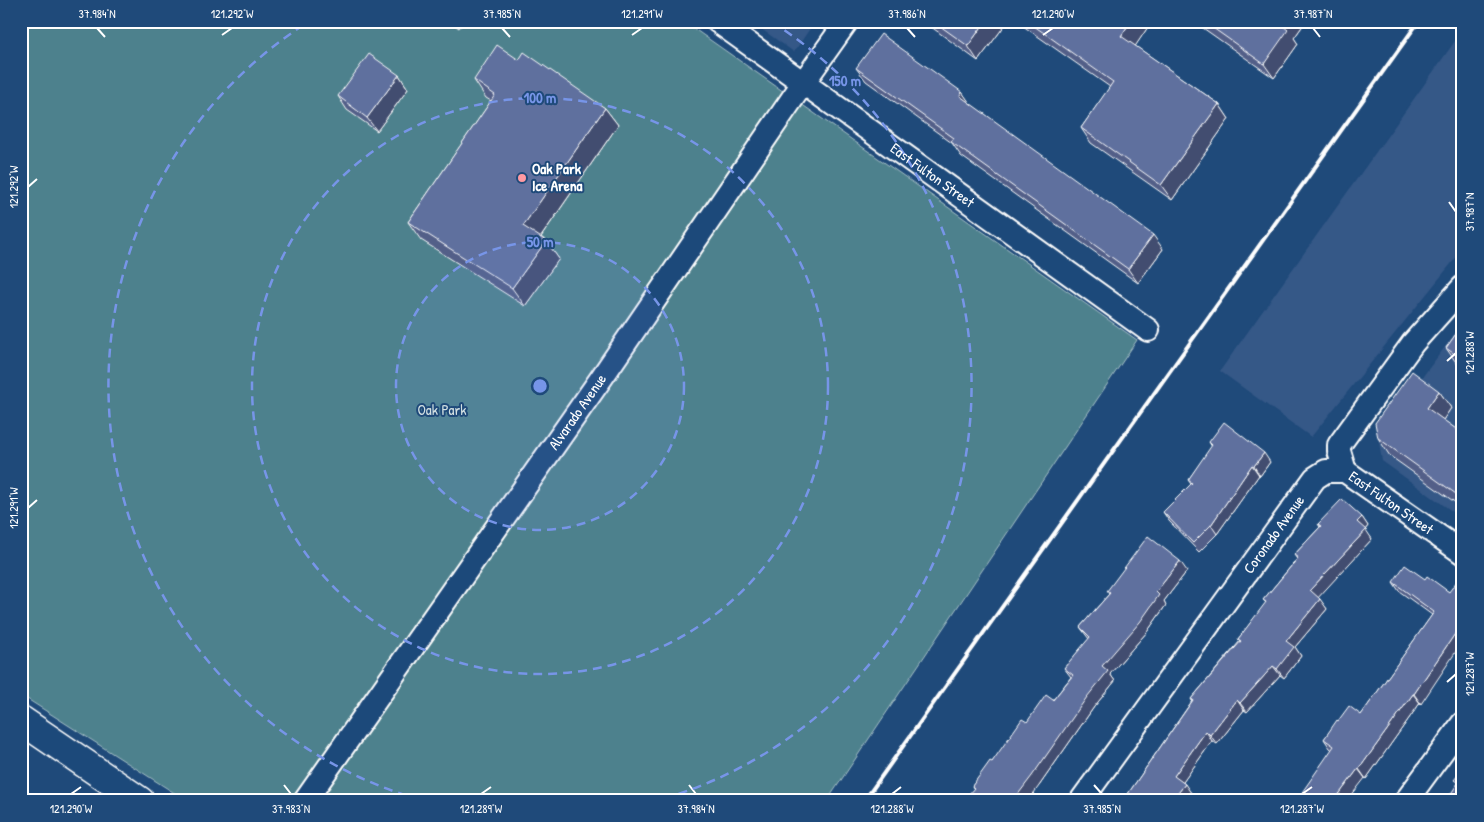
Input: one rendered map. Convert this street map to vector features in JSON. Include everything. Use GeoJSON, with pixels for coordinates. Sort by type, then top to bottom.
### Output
{"type":"FeatureCollection","features":[{"type":"Feature","properties":{"kind":"street","name":"East Fulton Street"},"geometry":{"type":"LineString","coordinates":[[717,21],[1148,330]]}},
{"type":"Feature","properties":{"kind":"street","name":"Alvarado Avenue"},"geometry":{"type":"LineString","coordinates":[[305,801],[600,380],[847,21]]}},
{"type":"Feature","properties":{"kind":"street"},"geometry":{"type":"LineString","coordinates":[[1344,471],[1339,445],[1413,343],[1463,288]]}},
{"type":"Feature","properties":{"kind":"street","name":"Coronado Avenue"},"geometry":{"type":"LineString","coordinates":[[1081,801],[1315,478],[1326,471],[1344,471]]}},
{"type":"Feature","properties":{"kind":"street","name":"East Fulton Street"},"geometry":{"type":"LineString","coordinates":[[1344,471],[1463,553]]}},
{"type":"Feature","properties":{"kind":"street"},"geometry":{"type":"LineString","coordinates":[[21,720],[140,801]]}},
{"type":"Feature","properties":{"kind":"street"},"geometry":{"type":"LineString","coordinates":[[1406,801],[1463,723]]}},
{"type":"Feature","properties":{"kind":"shaded area"},"geometry":{"type":"Polygon","coordinates":[[[750,21],[815,21],[794,52],[750,21]]]}},
{"type":"Feature","properties":{"kind":"shaded area"},"geometry":{"type":"Polygon","coordinates":[[[1463,30],[1463,249],[1311,437],[1220,371],[1463,30]]]}},
{"type":"Feature","properties":{"kind":"shaded area"},"geometry":{"type":"Polygon","coordinates":[[[1463,323],[1463,519],[1382,461],[1378,436],[1463,323]]]}},
{"type":"Feature","properties":{"kind":"green space","name":"Oak Park"},"geometry":{"type":"Polygon","coordinates":[[[21,21],[683,21],[1137,340],[827,801],[187,801],[21,695],[21,21]]]}},
{"type":"Feature","properties":{"kind":"building"},"geometry":{"type":"Polygon","coordinates":[[[933,21],[986,21],[968,46],[933,21]]]}},
{"type":"Feature","properties":{"kind":"building"},"geometry":{"type":"Polygon","coordinates":[[[1027,21],[1131,21],[1121,36],[1219,104],[1161,185],[1081,128],[1113,82],[1027,21]]]}},
{"type":"Feature","properties":{"kind":"building"},"geometry":{"type":"Polygon","coordinates":[[[1203,21],[1287,21],[1283,26],[1288,30],[1264,64],[1203,21]]]}},
{"type":"Feature","properties":{"kind":"building"},"geometry":{"type":"Polygon","coordinates":[[[881,34],[962,92],[960,96],[1153,235],[1128,269],[951,142],[954,138],[856,68],[881,34]]]}},
{"type":"Feature","properties":{"kind":"building","name":"Oak Park Ice Arena"},"geometry":{"type":"Polygon","coordinates":[[[497,45],[519,60],[524,52],[605,108],[523,226],[546,241],[512,288],[408,222],[495,95],[474,80],[497,45]]]}},
{"type":"Feature","properties":{"kind":"building"},"geometry":{"type":"Polygon","coordinates":[[[369,54],[399,75],[367,118],[338,96],[369,54]]]}},
{"type":"Feature","properties":{"kind":"building"},"geometry":{"type":"Polygon","coordinates":[[[1463,324],[1463,360],[1446,348],[1463,324]]]}},
{"type":"Feature","properties":{"kind":"building"},"geometry":{"type":"Polygon","coordinates":[[[1412,371],[1439,391],[1427,408],[1463,434],[1463,499],[1378,438],[1375,423],[1412,371]]]}},
{"type":"Feature","properties":{"kind":"building"},"geometry":{"type":"Polygon","coordinates":[[[1224,422],[1264,453],[1254,466],[1252,465],[1211,525],[1193,543],[1163,512],[1192,483],[1188,480],[1212,445],[1209,442],[1224,422]]]}},
{"type":"Feature","properties":{"kind":"building"},"geometry":{"type":"Polygon","coordinates":[[[1342,499],[1362,517],[1357,522],[1366,530],[1310,590],[1320,599],[1286,641],[1294,647],[1277,669],[1273,666],[1240,703],[1237,700],[1210,735],[1206,731],[1174,776],[1185,784],[1172,801],[1123,801],[1193,700],[1191,699],[1241,641],[1238,639],[1266,602],[1263,600],[1298,558],[1294,555],[1321,526],[1318,524],[1342,499]]]}},
{"type":"Feature","properties":{"kind":"building"},"geometry":{"type":"Polygon","coordinates":[[[1148,536],[1180,561],[1156,592],[1159,595],[1140,622],[1102,666],[1108,671],[1087,697],[1013,801],[963,801],[1022,719],[1027,722],[1046,695],[1053,700],[1073,675],[1064,668],[1090,637],[1080,627],[1110,593],[1107,591],[1148,536]]]}},
{"type":"Feature","properties":{"kind":"building"},"geometry":{"type":"Polygon","coordinates":[[[1405,565],[1425,579],[1427,576],[1449,592],[1457,581],[1463,585],[1463,622],[1414,694],[1334,801],[1296,801],[1334,746],[1324,739],[1337,720],[1349,706],[1361,715],[1434,612],[1393,582],[1405,565]]]}},
{"type":"Feature","properties":{"kind":"building"},"geometry":{"type":"Polygon","coordinates":[[[1463,769],[1463,801],[1446,801],[1458,783],[1454,780],[1463,769]]]}},
{"type":"Feature","properties":{"kind":"railway"},"geometry":{"type":"LineString","coordinates":[[864,801],[1419,21]]}},
{"type":"Feature","properties":{"kind":"place","name":"Oak Park Ice Arena"},"geometry":{"type":"Point","coordinates":[522,178]}}]}
